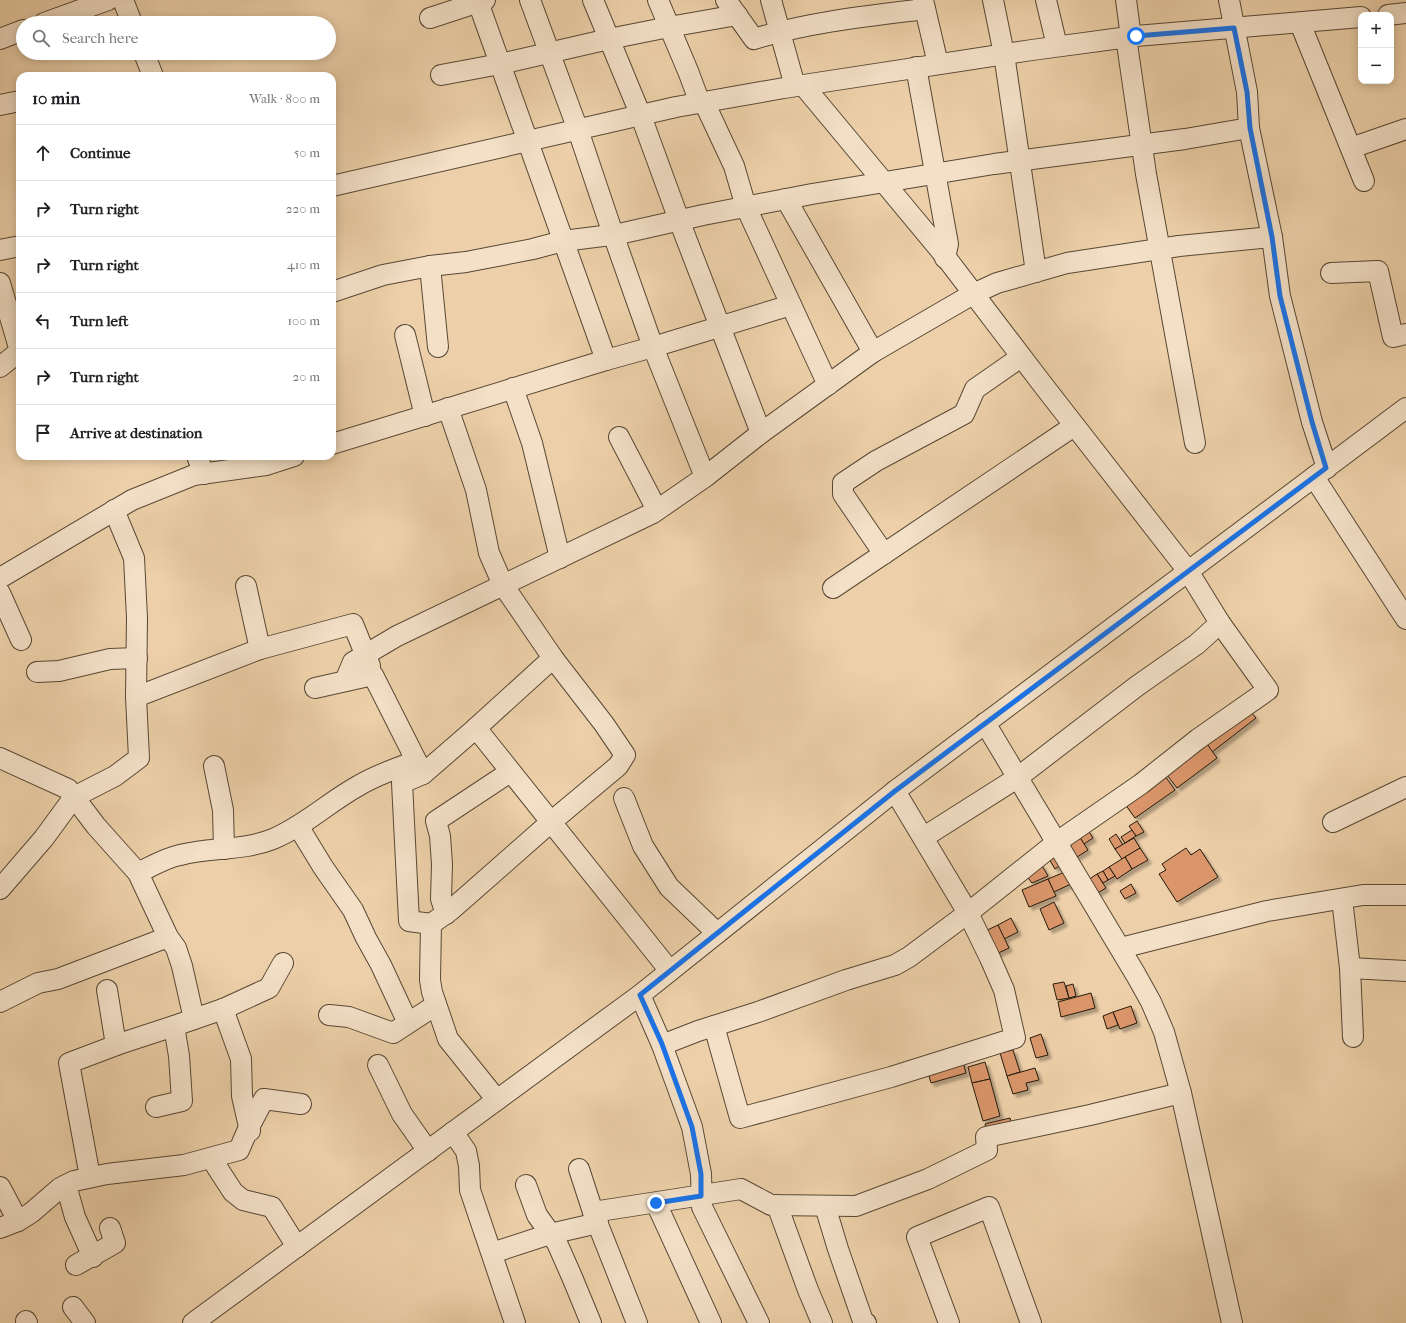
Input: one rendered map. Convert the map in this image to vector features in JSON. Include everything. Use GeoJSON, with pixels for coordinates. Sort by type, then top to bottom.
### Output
{"type":"FeatureCollection","features":[{"type":"Feature","properties":{"kind":"street"},"geometry":{"type":"LineString","coordinates":[[63,16],[108,0]]}},
{"type":"Feature","properties":{"kind":"street"},"geometry":{"type":"LineString","coordinates":[[123,0],[129,16]]}},
{"type":"Feature","properties":{"kind":"street"},"geometry":{"type":"LineString","coordinates":[[530,0],[578,130],[653,347],[705,477]]}},
{"type":"Feature","properties":{"kind":"street"},"geometry":{"type":"LineString","coordinates":[[593,0],[641,116],[679,220],[761,433]]}},
{"type":"Feature","properties":{"kind":"street"},"geometry":{"type":"LineString","coordinates":[[658,0],[702,103],[734,166],[746,207],[828,385]]}},
{"type":"Feature","properties":{"kind":"street"},"geometry":{"type":"LineString","coordinates":[[662,1044],[846,980],[895,965],[909,957],[968,913],[1057,842],[1140,784],[1198,739],[1268,690],[1220,623],[1188,571],[1074,426],[946,258],[883,182],[799,86],[771,0]]}},
{"type":"Feature","properties":{"kind":"street"},"geometry":{"type":"LineString","coordinates":[[993,0],[1004,54],[1036,272]]}},
{"type":"Feature","properties":{"kind":"street"},"geometry":{"type":"LineString","coordinates":[[1046,0],[1057,46]]}},
{"type":"Feature","properties":{"kind":"street"},"geometry":{"type":"LineString","coordinates":[[1126,0],[1142,144],[1159,249],[1195,443]]}},
{"type":"Feature","properties":{"kind":"street"},"geometry":{"type":"LineString","coordinates":[[1229,0],[1247,92],[1250,128],[1272,237],[1280,296],[1312,422],[1320,473],[1406,618]]}},
{"type":"Feature","properties":{"kind":"street"},"geometry":{"type":"LineString","coordinates":[[430,18],[482,1],[500,64],[606,360]]}},
{"type":"Feature","properties":{"kind":"street"},"geometry":{"type":"LineString","coordinates":[[441,75],[500,64],[549,52],[669,27],[731,8],[754,39],[780,31],[924,4],[938,64]]}},
{"type":"Feature","properties":{"kind":"street"},"geometry":{"type":"LineString","coordinates":[[1394,14],[1406,13]]}},
{"type":"Feature","properties":{"kind":"street"},"geometry":{"type":"LineString","coordinates":[[336,185],[641,116],[702,103],[799,86],[1057,46],[1129,37],[1358,17]]}},
{"type":"Feature","properties":{"kind":"street"},"geometry":{"type":"LineString","coordinates":[[1300,23],[1364,181]]}},
{"type":"Feature","properties":{"kind":"street"},"geometry":{"type":"LineString","coordinates":[[0,39],[16,33]]}},
{"type":"Feature","properties":{"kind":"street"},"geometry":{"type":"LineString","coordinates":[[146,60],[148,72]]}},
{"type":"Feature","properties":{"kind":"street"},"geometry":{"type":"LineString","coordinates":[[916,67],[948,244],[946,258]]}},
{"type":"Feature","properties":{"kind":"street"},"geometry":{"type":"LineString","coordinates":[[0,105],[16,102]]}},
{"type":"Feature","properties":{"kind":"street"},"geometry":{"type":"LineString","coordinates":[[336,291],[383,274],[466,262],[533,249],[563,241],[613,234],[786,199],[934,173],[1250,128]]}},
{"type":"Feature","properties":{"kind":"street"},"geometry":{"type":"LineString","coordinates":[[1351,148],[1406,129]]}},
{"type":"Feature","properties":{"kind":"street"},"geometry":{"type":"LineString","coordinates":[[786,199],[873,352]]}},
{"type":"Feature","properties":{"kind":"street"},"geometry":{"type":"LineString","coordinates":[[345,681],[353,662],[397,636],[657,510],[705,477],[761,433],[873,352],[973,294],[997,283],[1067,263],[1159,249],[1272,237]]}},
{"type":"Feature","properties":{"kind":"street"},"geometry":{"type":"LineString","coordinates":[[0,250],[16,247]]}},
{"type":"Feature","properties":{"kind":"street"},"geometry":{"type":"LineString","coordinates":[[430,266],[438,347]]}},
{"type":"Feature","properties":{"kind":"street"},"geometry":{"type":"LineString","coordinates":[[1331,273],[1378,271],[1393,337],[1406,334]]}},
{"type":"Feature","properties":{"kind":"street"},"geometry":{"type":"LineString","coordinates":[[0,283],[16,337]]}},
{"type":"Feature","properties":{"kind":"street"},"geometry":{"type":"LineString","coordinates":[[336,443],[791,305]]}},
{"type":"Feature","properties":{"kind":"street"},"geometry":{"type":"LineString","coordinates":[[405,335],[425,416]]}},
{"type":"Feature","properties":{"kind":"street"},"geometry":{"type":"LineString","coordinates":[[0,367],[16,354]]}},
{"type":"Feature","properties":{"kind":"street"},"geometry":{"type":"LineString","coordinates":[[884,554],[843,494],[843,483],[876,461],[964,414],[975,388],[1021,357]]}},
{"type":"Feature","properties":{"kind":"street"},"geometry":{"type":"LineString","coordinates":[[513,388],[532,444],[560,558]]}},
{"type":"Feature","properties":{"kind":"street"},"geometry":{"type":"LineString","coordinates":[[448,408],[476,490],[489,553],[503,585],[553,658],[604,724],[625,755],[618,766],[438,919],[409,921],[402,783],[420,768],[476,728],[553,658]]}},
{"type":"Feature","properties":{"kind":"street"},"geometry":{"type":"LineString","coordinates":[[193,1323],[640,995],[895,791],[1406,408]]}},
{"type":"Feature","properties":{"kind":"street"},"geometry":{"type":"LineString","coordinates":[[833,588],[1074,426]]}},
{"type":"Feature","properties":{"kind":"street"},"geometry":{"type":"LineString","coordinates":[[619,437],[657,510]]}},
{"type":"Feature","properties":{"kind":"street"},"geometry":{"type":"LineString","coordinates":[[0,578],[132,500],[194,475],[200,465],[266,464],[280,460]]}},
{"type":"Feature","properties":{"kind":"street"},"geometry":{"type":"LineString","coordinates":[[0,889],[44,838],[74,797],[114,776],[139,758],[136,697],[137,618],[134,558],[114,510]]}},
{"type":"Feature","properties":{"kind":"street"},"geometry":{"type":"LineString","coordinates":[[246,586],[260,649]]}},
{"type":"Feature","properties":{"kind":"street"},"geometry":{"type":"LineString","coordinates":[[0,593],[21,640]]}},
{"type":"Feature","properties":{"kind":"street"},"geometry":{"type":"LineString","coordinates":[[924,837],[1017,778],[1137,686],[1197,644],[1220,623]]}},
{"type":"Feature","properties":{"kind":"street"},"geometry":{"type":"LineString","coordinates":[[136,697],[260,649],[353,624],[373,675],[420,768]]}},
{"type":"Feature","properties":{"kind":"street"},"geometry":{"type":"LineString","coordinates":[[38,672],[58,672],[110,659],[137,658]]}},
{"type":"Feature","properties":{"kind":"street"},"geometry":{"type":"LineString","coordinates":[[315,688],[373,675]]}},
{"type":"Feature","properties":{"kind":"street"},"geometry":{"type":"LineString","coordinates":[[985,723],[1120,948],[1151,1002],[1164,1032],[1181,1093],[1232,1323]]}},
{"type":"Feature","properties":{"kind":"street"},"geometry":{"type":"LineString","coordinates":[[476,728],[670,971]]}},
{"type":"Feature","properties":{"kind":"street"},"geometry":{"type":"LineString","coordinates":[[0,758],[68,789],[96,826],[138,873],[168,938],[176,948],[182,966],[194,1019]]}},
{"type":"Feature","properties":{"kind":"street"},"geometry":{"type":"LineString","coordinates":[[214,766],[223,810],[224,849]]}},
{"type":"Feature","properties":{"kind":"street"},"geometry":{"type":"LineString","coordinates":[[138,873],[168,858],[181,854],[224,849],[272,839],[298,826],[358,786],[382,774],[420,768]]}},
{"type":"Feature","properties":{"kind":"street"},"geometry":{"type":"LineString","coordinates":[[497,1100],[448,1038],[432,992],[430,980],[441,899],[442,864],[440,836],[436,821],[510,772]]}},
{"type":"Feature","properties":{"kind":"street"},"geometry":{"type":"LineString","coordinates":[[1333,822],[1406,787]]}},
{"type":"Feature","properties":{"kind":"street"},"geometry":{"type":"LineString","coordinates":[[714,1026],[740,1118],[891,1076],[1015,1038],[1004,990],[990,958],[968,913],[924,837],[895,791]]}},
{"type":"Feature","properties":{"kind":"street"},"geometry":{"type":"LineString","coordinates":[[624,798],[644,846],[669,887],[717,933]]}},
{"type":"Feature","properties":{"kind":"street"},"geometry":{"type":"LineString","coordinates":[[298,826],[323,867],[353,910],[408,1023]]}},
{"type":"Feature","properties":{"kind":"street"},"geometry":{"type":"LineString","coordinates":[[1120,948],[1267,911],[1363,895],[1406,895]]}},
{"type":"Feature","properties":{"kind":"street"},"geometry":{"type":"LineString","coordinates":[[1342,899],[1350,968],[1354,1037]]}},
{"type":"Feature","properties":{"kind":"street"},"geometry":{"type":"LineString","coordinates":[[0,1002],[38,983],[58,978],[168,938]]}},
{"type":"Feature","properties":{"kind":"street"},"geometry":{"type":"LineString","coordinates":[[90,1177],[69,1063],[116,1045],[223,1009],[269,988],[283,963]]}},
{"type":"Feature","properties":{"kind":"street"},"geometry":{"type":"LineString","coordinates":[[1350,968],[1406,972]]}},
{"type":"Feature","properties":{"kind":"street"},"geometry":{"type":"LineString","coordinates":[[107,990],[116,1045]]}},
{"type":"Feature","properties":{"kind":"street"},"geometry":{"type":"LineString","coordinates":[[640,995],[662,1044],[692,1127],[701,1174],[702,1207],[759,1323]]}},
{"type":"Feature","properties":{"kind":"street"},"geometry":{"type":"LineString","coordinates":[[329,1015],[348,1017],[393,1033],[436,1005]]}},
{"type":"Feature","properties":{"kind":"street"},"geometry":{"type":"LineString","coordinates":[[223,1009],[241,1059],[242,1096],[250,1135]]}},
{"type":"Feature","properties":{"kind":"street"},"geometry":{"type":"LineString","coordinates":[[156,1107],[182,1101],[179,1056],[174,1026]]}},
{"type":"Feature","properties":{"kind":"street"},"geometry":{"type":"LineString","coordinates":[[378,1065],[402,1114],[428,1151]]}},
{"type":"Feature","properties":{"kind":"street"},"geometry":{"type":"LineString","coordinates":[[492,1253],[595,1218],[656,1203],[741,1189],[771,1205],[856,1206],[928,1179],[987,1150],[986,1136],[1090,1116],[1181,1093]]}},
{"type":"Feature","properties":{"kind":"street"},"geometry":{"type":"LineString","coordinates":[[0,1187],[9,1225],[31,1214],[60,1188],[74,1181],[106,1174],[184,1165],[239,1150],[250,1135],[264,1099],[301,1104]]}},
{"type":"Feature","properties":{"kind":"street"},"geometry":{"type":"LineString","coordinates":[[453,1132],[466,1151],[469,1166],[470,1190],[515,1323]]}},
{"type":"Feature","properties":{"kind":"street"},"geometry":{"type":"LineString","coordinates":[[211,1158],[233,1192],[243,1200],[272,1207],[297,1247]]}},
{"type":"Feature","properties":{"kind":"street"},"geometry":{"type":"LineString","coordinates":[[579,1169],[595,1218],[637,1323]]}},
{"type":"Feature","properties":{"kind":"street"},"geometry":{"type":"LineString","coordinates":[[66,1185],[85,1261],[115,1243],[110,1228]]}},
{"type":"Feature","properties":{"kind":"street"},"geometry":{"type":"LineString","coordinates":[[526,1185],[537,1215],[557,1243],[591,1323]]}},
{"type":"Feature","properties":{"kind":"street"},"geometry":{"type":"LineString","coordinates":[[656,1203],[711,1323]]}},
{"type":"Feature","properties":{"kind":"street"},"geometry":{"type":"LineString","coordinates":[[776,1205],[822,1323]]}},
{"type":"Feature","properties":{"kind":"street"},"geometry":{"type":"LineString","coordinates":[[825,1206],[838,1249],[865,1322]]}},
{"type":"Feature","properties":{"kind":"street"},"geometry":{"type":"LineString","coordinates":[[949,1323],[917,1237],[988,1207],[1031,1323]]}},
{"type":"Feature","properties":{"kind":"street"},"geometry":{"type":"LineString","coordinates":[[73,1307],[85,1323]]}},
{"type":"Feature","properties":{"kind":"building"},"geometry":{"type":"Polygon","coordinates":[[[1250,711],[1256,718],[1212,752],[1207,744],[1250,711]]]}},
{"type":"Feature","properties":{"kind":"building"},"geometry":{"type":"Polygon","coordinates":[[[1207,744],[1217,758],[1177,788],[1167,775],[1207,744]]]}},
{"type":"Feature","properties":{"kind":"building"},"geometry":{"type":"Polygon","coordinates":[[[1165,776],[1175,790],[1135,818],[1125,804],[1165,776]]]}},
{"type":"Feature","properties":{"kind":"building"},"geometry":{"type":"Polygon","coordinates":[[[1137,821],[1144,832],[1136,836],[1129,826],[1137,821]]]}},
{"type":"Feature","properties":{"kind":"building"},"geometry":{"type":"Polygon","coordinates":[[[1088,830],[1093,838],[1084,844],[1079,836],[1088,830]]]}},
{"type":"Feature","properties":{"kind":"building"},"geometry":{"type":"Polygon","coordinates":[[[1132,830],[1136,836],[1125,843],[1121,837],[1132,830]]]}},
{"type":"Feature","properties":{"kind":"building"},"geometry":{"type":"Polygon","coordinates":[[[1116,834],[1123,845],[1115,849],[1109,839],[1116,834]]]}},
{"type":"Feature","properties":{"kind":"building"},"geometry":{"type":"Polygon","coordinates":[[[1079,836],[1088,850],[1074,859],[1066,845],[1079,836]]]}},
{"type":"Feature","properties":{"kind":"building"},"geometry":{"type":"Polygon","coordinates":[[[1134,838],[1140,848],[1122,859],[1115,849],[1134,838]]]}},
{"type":"Feature","properties":{"kind":"building"},"geometry":{"type":"Polygon","coordinates":[[[1140,848],[1148,860],[1132,869],[1125,857],[1140,848]]]}},
{"type":"Feature","properties":{"kind":"building"},"geometry":{"type":"Polygon","coordinates":[[[1186,848],[1191,855],[1200,849],[1218,877],[1177,902],[1159,874],[1166,870],[1162,864],[1186,848]]]}},
{"type":"Feature","properties":{"kind":"building"},"geometry":{"type":"Polygon","coordinates":[[[1055,852],[1062,864],[1055,869],[1048,857],[1055,852]]]}},
{"type":"Feature","properties":{"kind":"building"},"geometry":{"type":"Polygon","coordinates":[[[1125,857],[1132,869],[1117,879],[1109,867],[1125,857]]]}},
{"type":"Feature","properties":{"kind":"building"},"geometry":{"type":"Polygon","coordinates":[[[1041,864],[1048,876],[1032,883],[1026,875],[1041,864]]]}},
{"type":"Feature","properties":{"kind":"building"},"geometry":{"type":"Polygon","coordinates":[[[1109,867],[1115,876],[1108,880],[1103,871],[1109,867]]]}},
{"type":"Feature","properties":{"kind":"building"},"geometry":{"type":"Polygon","coordinates":[[[1067,871],[1073,883],[1054,892],[1048,879],[1067,871]]]}},
{"type":"Feature","properties":{"kind":"building"},"geometry":{"type":"Polygon","coordinates":[[[1103,871],[1108,880],[1103,883],[1097,874],[1103,871]]]}},
{"type":"Feature","properties":{"kind":"building"},"geometry":{"type":"Polygon","coordinates":[[[1097,874],[1106,888],[1096,894],[1088,880],[1097,874]]]}},
{"type":"Feature","properties":{"kind":"building"},"geometry":{"type":"Polygon","coordinates":[[[1048,879],[1056,896],[1029,907],[1022,890],[1048,879]]]}},
{"type":"Feature","properties":{"kind":"building"},"geometry":{"type":"Polygon","coordinates":[[[1131,884],[1136,893],[1125,899],[1120,891],[1131,884]]]}},
{"type":"Feature","properties":{"kind":"building"},"geometry":{"type":"Polygon","coordinates":[[[1054,902],[1064,923],[1049,930],[1040,909],[1054,902]]]}},
{"type":"Feature","properties":{"kind":"building"},"geometry":{"type":"Polygon","coordinates":[[[1011,918],[1018,932],[1004,939],[998,925],[1011,918]]]}},
{"type":"Feature","properties":{"kind":"building"},"geometry":{"type":"Polygon","coordinates":[[[998,925],[1009,948],[994,955],[983,932],[998,925]]]}},
{"type":"Feature","properties":{"kind":"building"},"geometry":{"type":"Polygon","coordinates":[[[1064,982],[1069,998],[1057,1000],[1053,984],[1064,982]]]}},
{"type":"Feature","properties":{"kind":"building"},"geometry":{"type":"Polygon","coordinates":[[[1073,984],[1076,996],[1069,998],[1066,986],[1073,984]]]}},
{"type":"Feature","properties":{"kind":"building"},"geometry":{"type":"Polygon","coordinates":[[[1091,993],[1095,1008],[1061,1017],[1058,1002],[1091,993]]]}},
{"type":"Feature","properties":{"kind":"building"},"geometry":{"type":"Polygon","coordinates":[[[1131,1006],[1137,1023],[1120,1029],[1113,1012],[1131,1006]]]}},
{"type":"Feature","properties":{"kind":"building"},"geometry":{"type":"Polygon","coordinates":[[[1113,1012],[1118,1025],[1107,1029],[1103,1016],[1113,1012]]]}},
{"type":"Feature","properties":{"kind":"building"},"geometry":{"type":"Polygon","coordinates":[[[1041,1034],[1048,1055],[1036,1058],[1030,1038],[1041,1034]]]}},
{"type":"Feature","properties":{"kind":"building"},"geometry":{"type":"Polygon","coordinates":[[[1013,1050],[1020,1072],[1007,1076],[1000,1053],[1013,1050]]]}},
{"type":"Feature","properties":{"kind":"building"},"geometry":{"type":"Polygon","coordinates":[[[962,1059],[966,1073],[931,1083],[927,1069],[962,1059]]]}},
{"type":"Feature","properties":{"kind":"building"},"geometry":{"type":"Polygon","coordinates":[[[985,1062],[990,1079],[972,1083],[968,1067],[985,1062]]]}},
{"type":"Feature","properties":{"kind":"building"},"geometry":{"type":"Polygon","coordinates":[[[1035,1068],[1039,1080],[1026,1083],[1028,1090],[1013,1094],[1007,1076],[1035,1068]]]}},
{"type":"Feature","properties":{"kind":"building"},"geometry":{"type":"Polygon","coordinates":[[[990,1079],[1000,1116],[983,1121],[972,1083],[990,1079]]]}},
{"type":"Feature","properties":{"kind":"building"},"geometry":{"type":"Polygon","coordinates":[[[1010,1118],[1012,1126],[987,1132],[985,1124],[1010,1118]]]}},
{"type":"Feature","properties":{"kind":"route"},"geometry":{"type":"LineString","coordinates":[[656,1203],[701,1196],[701,1174],[692,1127],[662,1044],[640,995],[895,791],[1326,468],[1312,422],[1280,296],[1272,237],[1250,128],[1247,92],[1234,28],[1136,36]]}}]}
